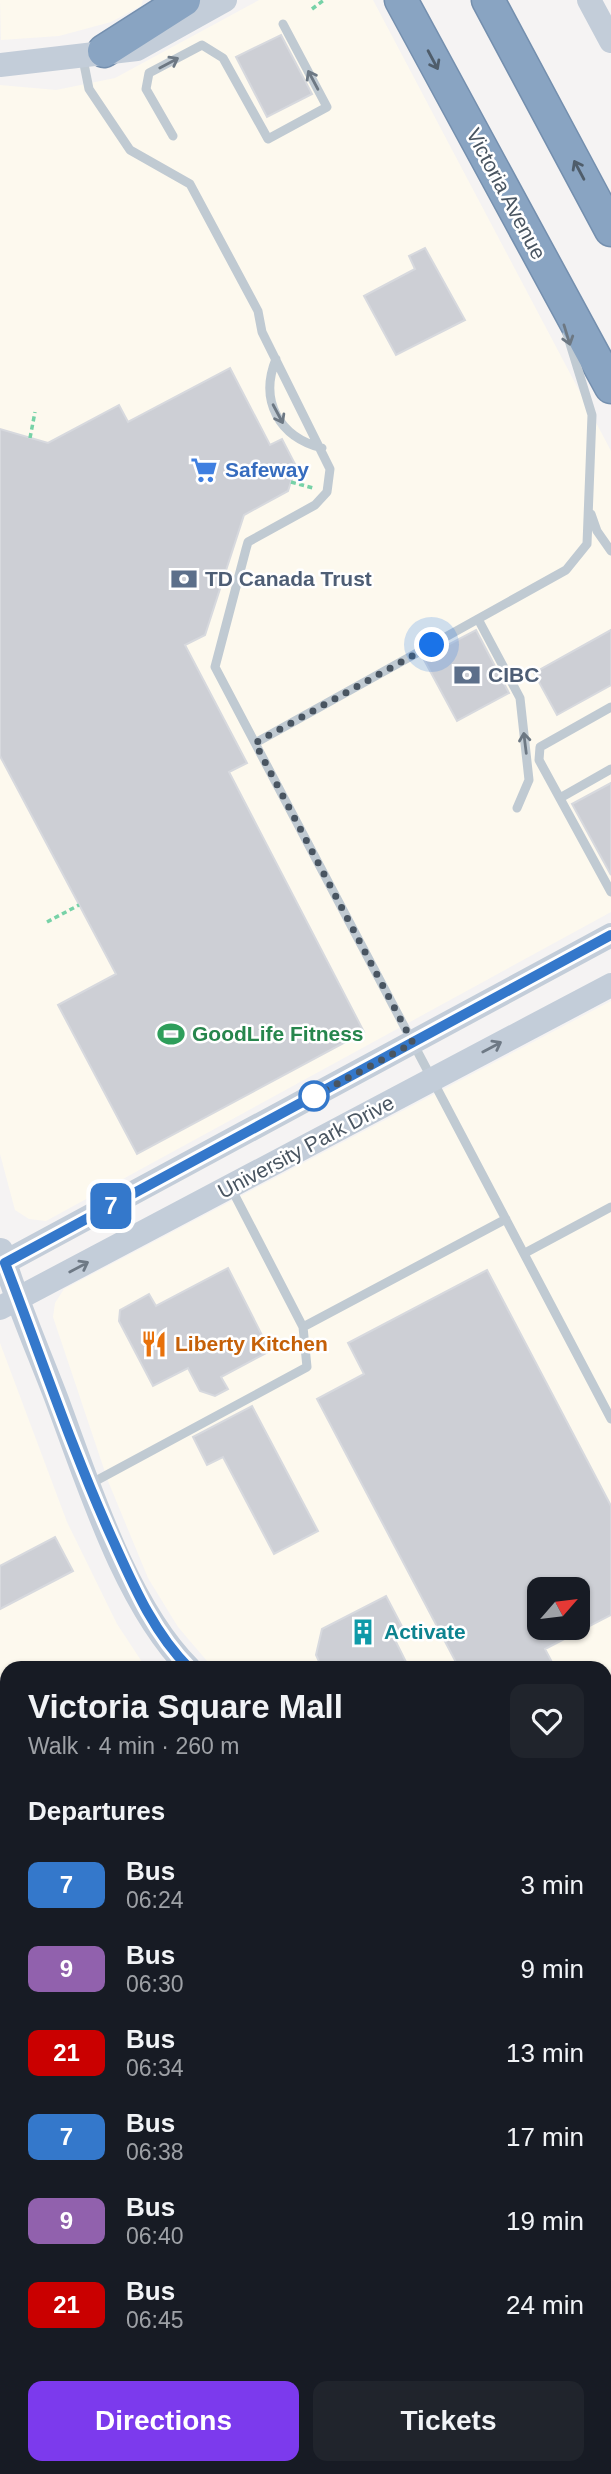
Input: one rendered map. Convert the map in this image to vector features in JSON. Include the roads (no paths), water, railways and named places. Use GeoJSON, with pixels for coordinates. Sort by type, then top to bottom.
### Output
{"type":"FeatureCollection","features":[{"type":"Feature","properties":{"kind":"highway"},"geometry":{"type":"LineString","coordinates":[[94,54],[184,0]]}},
{"type":"Feature","properties":{"kind":"highway","name":"Victoria Avenue"},"geometry":{"type":"LineString","coordinates":[[401,0],[611,387]]}},
{"type":"Feature","properties":{"kind":"highway"},"geometry":{"type":"LineString","coordinates":[[488,0],[611,230]]}},
{"type":"Feature","properties":{"kind":"highway"},"geometry":{"type":"LineString","coordinates":[[547,270],[611,363]]}},
{"type":"Feature","properties":{"kind":"street"},"geometry":{"type":"LineString","coordinates":[[0,65],[137,49],[225,0]]}},
{"type":"Feature","properties":{"kind":"street"},"geometry":{"type":"LineString","coordinates":[[589,0],[611,41]]}},
{"type":"Feature","properties":{"kind":"street","name":"University Park Drive"},"geometry":{"type":"LineString","coordinates":[[2,1259],[611,936]]}},
{"type":"Feature","properties":{"kind":"street","name":"University Park Drive"},"geometry":{"type":"LineString","coordinates":[[9,1303],[611,985]]}},
{"type":"Feature","properties":{"kind":"street"},"geometry":{"type":"LineString","coordinates":[[2,1259],[9,1303],[135,1590],[160,1632],[183,1661]]}},
{"type":"Feature","properties":{"kind":"lane"},"geometry":{"type":"LineString","coordinates":[[173,136],[146,89],[149,73],[202,45],[223,58],[268,139],[327,107],[283,24]]}},
{"type":"Feature","properties":{"kind":"lane"},"geometry":{"type":"LineString","coordinates":[[94,54],[89,89],[130,150],[190,184],[258,311],[262,332],[322,448],[330,469],[327,492],[315,506],[248,542],[215,667],[611,1419]]}},
{"type":"Feature","properties":{"kind":"lane"},"geometry":{"type":"LineString","coordinates":[[255,743],[566,570],[587,544],[592,415],[547,270]]}},
{"type":"Feature","properties":{"kind":"lane"},"geometry":{"type":"LineString","coordinates":[[276,359],[268,379],[269,396],[289,435],[302,443],[322,448]]}},
{"type":"Feature","properties":{"kind":"lane"},"geometry":{"type":"LineString","coordinates":[[590,509],[597,531],[611,551]]}},
{"type":"Feature","properties":{"kind":"lane"},"geometry":{"type":"LineString","coordinates":[[478,619],[520,698],[529,779],[517,808]]}},
{"type":"Feature","properties":{"kind":"lane"},"geometry":{"type":"LineString","coordinates":[[611,707],[540,747],[539,760],[608,879],[611,892]]}},
{"type":"Feature","properties":{"kind":"lane"},"geometry":{"type":"LineString","coordinates":[[560,798],[611,769]]}},
{"type":"Feature","properties":{"kind":"lane"},"geometry":{"type":"LineString","coordinates":[[89,1485],[307,1367],[303,1327],[231,1188]]}},
{"type":"Feature","properties":{"kind":"lane"},"geometry":{"type":"LineString","coordinates":[[525,1253],[611,1207]]}},
{"type":"Feature","properties":{"kind":"lane"},"geometry":{"type":"LineString","coordinates":[[303,1327],[506,1219]]}},
{"type":"Feature","properties":{"kind":"place","name":"Safeway"},"geometry":{"type":"Point","coordinates":[204,470]}},
{"type":"Feature","properties":{"kind":"place","name":"TD Canada Trust"},"geometry":{"type":"Point","coordinates":[184,579]}},
{"type":"Feature","properties":{"kind":"place","name":"CIBC"},"geometry":{"type":"Point","coordinates":[467,675]}},
{"type":"Feature","properties":{"kind":"place","name":"GoodLife Fitness"},"geometry":{"type":"Point","coordinates":[171,1034]}},
{"type":"Feature","properties":{"kind":"place","name":"Liberty Kitchen"},"geometry":{"type":"Point","coordinates":[154,1344]}},
{"type":"Feature","properties":{"kind":"place","name":"Activate"},"geometry":{"type":"Point","coordinates":[363,1632]}}]}
